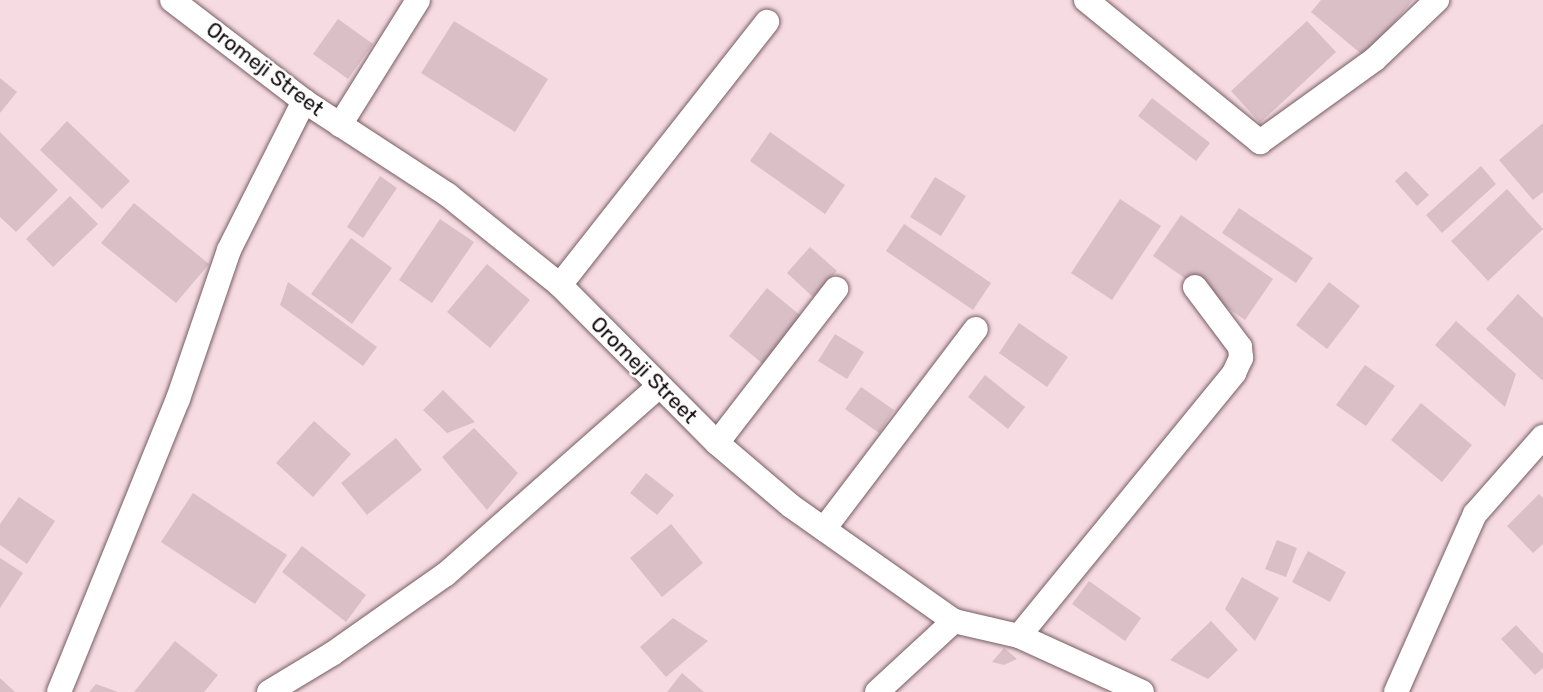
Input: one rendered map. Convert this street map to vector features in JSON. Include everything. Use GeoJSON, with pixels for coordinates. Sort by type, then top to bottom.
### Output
{"type":"FeatureCollection","features":[{"type":"Feature","properties":{"kind":"street","name":"Oromeji Street"},"geometry":{"type":"LineString","coordinates":[[172,0],[304,101],[448,195],[560,285],[658,386],[770,491],[954,621],[1018,636],[1142,692]]}},
{"type":"Feature","properties":{"kind":"street"},"geometry":{"type":"LineString","coordinates":[[340,125],[418,0]]}},
{"type":"Feature","properties":{"kind":"street"},"geometry":{"type":"LineString","coordinates":[[1086,0],[1260,142],[1375,59],[1437,0]]}},
{"type":"Feature","properties":{"kind":"street"},"geometry":{"type":"LineString","coordinates":[[560,285],[767,22]]}},
{"type":"Feature","properties":{"kind":"street"},"geometry":{"type":"LineString","coordinates":[[59,692],[178,399],[229,250],[304,101]]}},
{"type":"Feature","properties":{"kind":"street"},"geometry":{"type":"LineString","coordinates":[[1018,636],[1234,373],[1241,358],[1240,347],[1195,287]]}},
{"type":"Feature","properties":{"kind":"street"},"geometry":{"type":"LineString","coordinates":[[717,443],[836,289]]}},
{"type":"Feature","properties":{"kind":"street"},"geometry":{"type":"LineString","coordinates":[[824,529],[976,329]]}},
{"type":"Feature","properties":{"kind":"street"},"geometry":{"type":"LineString","coordinates":[[269,692],[332,654],[446,574],[658,386]]}},
{"type":"Feature","properties":{"kind":"street"},"geometry":{"type":"LineString","coordinates":[[1396,692],[1475,514],[1543,437]]}},
{"type":"Feature","properties":{"kind":"street"},"geometry":{"type":"LineString","coordinates":[[877,692],[954,621]]}},
{"type":"Feature","properties":{"kind":"building"},"geometry":{"type":"Polygon","coordinates":[[[1321,0],[1413,0],[1365,57],[1311,12],[1321,0]]]}},
{"type":"Feature","properties":{"kind":"building"},"geometry":{"type":"Polygon","coordinates":[[[338,19],[373,44],[348,79],[313,54],[338,19]]]}},
{"type":"Feature","properties":{"kind":"building"},"geometry":{"type":"Polygon","coordinates":[[[454,21],[548,79],[515,132],[421,73],[454,21]]]}},
{"type":"Feature","properties":{"kind":"building"},"geometry":{"type":"Polygon","coordinates":[[[1307,21],[1336,52],[1260,123],[1231,91],[1307,21]]]}},
{"type":"Feature","properties":{"kind":"building"},"geometry":{"type":"Polygon","coordinates":[[[0,78],[17,92],[0,113],[0,78]]]}},
{"type":"Feature","properties":{"kind":"building"},"geometry":{"type":"Polygon","coordinates":[[[1152,98],[1210,143],[1196,161],[1138,116],[1152,98]]]}},
{"type":"Feature","properties":{"kind":"building"},"geometry":{"type":"Polygon","coordinates":[[[67,121],[130,181],[102,209],[40,150],[67,121]]]}},
{"type":"Feature","properties":{"kind":"building"},"geometry":{"type":"Polygon","coordinates":[[[1543,123],[1543,192],[1533,200],[1499,160],[1543,123]]]}},
{"type":"Feature","properties":{"kind":"building"},"geometry":{"type":"Polygon","coordinates":[[[0,132],[58,190],[16,232],[0,217],[0,132]]]}},
{"type":"Feature","properties":{"kind":"building"},"geometry":{"type":"Polygon","coordinates":[[[770,132],[845,185],[825,214],[750,161],[770,132]]]}},
{"type":"Feature","properties":{"kind":"building"},"geometry":{"type":"Polygon","coordinates":[[[1481,166],[1496,184],[1442,233],[1426,215],[1481,166]]]}},
{"type":"Feature","properties":{"kind":"building"},"geometry":{"type":"Polygon","coordinates":[[[1406,171],[1429,195],[1417,206],[1395,181],[1406,171]]]}},
{"type":"Feature","properties":{"kind":"building"},"geometry":{"type":"Polygon","coordinates":[[[380,176],[397,188],[363,238],[347,227],[380,176]]]}},
{"type":"Feature","properties":{"kind":"building"},"geometry":{"type":"Polygon","coordinates":[[[935,177],[966,196],[941,236],[910,217],[935,177]]]}},
{"type":"Feature","properties":{"kind":"building"},"geometry":{"type":"Polygon","coordinates":[[[1507,189],[1543,229],[1488,281],[1451,241],[1507,189]]]}},
{"type":"Feature","properties":{"kind":"building"},"geometry":{"type":"Polygon","coordinates":[[[70,196],[98,224],[53,267],[26,239],[70,196]]]}},
{"type":"Feature","properties":{"kind":"building"},"geometry":{"type":"Polygon","coordinates":[[[1120,199],[1161,226],[1112,300],[1071,273],[1120,199]]]}},
{"type":"Feature","properties":{"kind":"building"},"geometry":{"type":"Polygon","coordinates":[[[134,203],[209,264],[176,303],[101,243],[134,203]]]}},
{"type":"Feature","properties":{"kind":"building"},"geometry":{"type":"Polygon","coordinates":[[[1239,208],[1313,258],[1296,283],[1222,233],[1239,208]]]}},
{"type":"Feature","properties":{"kind":"building"},"geometry":{"type":"Polygon","coordinates":[[[1181,215],[1273,279],[1245,320],[1153,256],[1181,215]]]}},
{"type":"Feature","properties":{"kind":"building"},"geometry":{"type":"Polygon","coordinates":[[[440,219],[474,242],[432,303],[399,280],[440,219]]]}},
{"type":"Feature","properties":{"kind":"building"},"geometry":{"type":"Polygon","coordinates":[[[904,224],[991,283],[973,310],[886,251],[904,224]]]}},
{"type":"Feature","properties":{"kind":"building"},"geometry":{"type":"Polygon","coordinates":[[[351,238],[392,268],[352,324],[311,294],[351,238]]]}},
{"type":"Feature","properties":{"kind":"building"},"geometry":{"type":"Polygon","coordinates":[[[810,247],[837,271],[813,297],[787,273],[810,247]]]}},
{"type":"Feature","properties":{"kind":"building"},"geometry":{"type":"Polygon","coordinates":[[[487,264],[530,300],[490,348],[447,312],[487,264]]]}},
{"type":"Feature","properties":{"kind":"building"},"geometry":{"type":"Polygon","coordinates":[[[288,282],[377,347],[363,366],[280,305],[288,282]]]}},
{"type":"Feature","properties":{"kind":"building"},"geometry":{"type":"Polygon","coordinates":[[[1329,282],[1360,306],[1327,349],[1296,325],[1329,282]]]}},
{"type":"Feature","properties":{"kind":"building"},"geometry":{"type":"Polygon","coordinates":[[[767,288],[806,320],[768,368],[729,336],[767,288]]]}},
{"type":"Feature","properties":{"kind":"building"},"geometry":{"type":"Polygon","coordinates":[[[1518,294],[1543,318],[1543,381],[1486,329],[1518,294]]]}},
{"type":"Feature","properties":{"kind":"building"},"geometry":{"type":"Polygon","coordinates":[[[1456,321],[1516,374],[1505,407],[1435,345],[1456,321]]]}},
{"type":"Feature","properties":{"kind":"building"},"geometry":{"type":"Polygon","coordinates":[[[1019,323],[1068,357],[1047,387],[999,353],[1019,323]]]}},
{"type":"Feature","properties":{"kind":"building"},"geometry":{"type":"Polygon","coordinates":[[[835,334],[864,352],[847,379],[818,361],[835,334]]]}},
{"type":"Feature","properties":{"kind":"building"},"geometry":{"type":"Polygon","coordinates":[[[1365,365],[1395,386],[1366,426],[1336,405],[1365,365]]]}},
{"type":"Feature","properties":{"kind":"building"},"geometry":{"type":"Polygon","coordinates":[[[985,375],[1025,407],[1008,429],[968,397],[985,375]]]}},
{"type":"Feature","properties":{"kind":"building"},"geometry":{"type":"Polygon","coordinates":[[[861,387],[894,410],[879,433],[845,409],[861,387]]]}},
{"type":"Feature","properties":{"kind":"building"},"geometry":{"type":"Polygon","coordinates":[[[443,390],[475,422],[447,433],[423,410],[443,390]]]}},
{"type":"Feature","properties":{"kind":"building"},"geometry":{"type":"Polygon","coordinates":[[[1421,403],[1472,445],[1442,482],[1391,440],[1421,403]]]}},
{"type":"Feature","properties":{"kind":"building"},"geometry":{"type":"Polygon","coordinates":[[[314,421],[351,454],[313,497],[276,463],[314,421]]]}},
{"type":"Feature","properties":{"kind":"building"},"geometry":{"type":"Polygon","coordinates":[[[474,428],[518,473],[487,510],[442,457],[474,428]]]}},
{"type":"Feature","properties":{"kind":"building"},"geometry":{"type":"Polygon","coordinates":[[[396,438],[422,470],[367,515],[341,483],[396,438]]]}},
{"type":"Feature","properties":{"kind":"building"},"geometry":{"type":"Polygon","coordinates":[[[646,473],[674,495],[657,515],[630,493],[646,473]]]}},
{"type":"Feature","properties":{"kind":"building"},"geometry":{"type":"Polygon","coordinates":[[[193,493],[287,555],[255,604],[161,542],[193,493]]]}},
{"type":"Feature","properties":{"kind":"building"},"geometry":{"type":"Polygon","coordinates":[[[1539,494],[1543,498],[1543,544],[1533,553],[1507,526],[1539,494]]]}},
{"type":"Feature","properties":{"kind":"building"},"geometry":{"type":"Polygon","coordinates":[[[19,497],[55,521],[27,564],[0,545],[0,524],[19,497]]]}},
{"type":"Feature","properties":{"kind":"building"},"geometry":{"type":"Polygon","coordinates":[[[671,524],[703,563],[662,597],[630,558],[671,524]]]}},
{"type":"Feature","properties":{"kind":"building"},"geometry":{"type":"Polygon","coordinates":[[[1277,540],[1297,548],[1286,577],[1265,569],[1277,540]]]}},
{"type":"Feature","properties":{"kind":"building"},"geometry":{"type":"Polygon","coordinates":[[[302,546],[366,595],[346,622],[282,572],[302,546]]]}},
{"type":"Feature","properties":{"kind":"building"},"geometry":{"type":"Polygon","coordinates":[[[1308,551],[1346,572],[1330,602],[1292,582],[1308,551]]]}},
{"type":"Feature","properties":{"kind":"building"},"geometry":{"type":"Polygon","coordinates":[[[0,558],[23,573],[0,608],[0,558]]]}},
{"type":"Feature","properties":{"kind":"building"},"geometry":{"type":"Polygon","coordinates":[[[1242,577],[1279,598],[1255,641],[1225,609],[1242,577]]]}},
{"type":"Feature","properties":{"kind":"building"},"geometry":{"type":"Polygon","coordinates":[[[1089,581],[1141,618],[1125,641],[1072,604],[1089,581]]]}},
{"type":"Feature","properties":{"kind":"building"},"geometry":{"type":"Polygon","coordinates":[[[673,618],[708,641],[666,677],[640,647],[673,618]]]}},
{"type":"Feature","properties":{"kind":"building"},"geometry":{"type":"Polygon","coordinates":[[[1211,621],[1238,650],[1208,679],[1170,660],[1211,621]]]}},
{"type":"Feature","properties":{"kind":"building"},"geometry":{"type":"Polygon","coordinates":[[[1516,625],[1543,654],[1543,668],[1535,675],[1501,639],[1516,625]]]}},
{"type":"Feature","properties":{"kind":"building"},"geometry":{"type":"Polygon","coordinates":[[[175,641],[218,675],[204,692],[134,692],[175,641]]]}},
{"type":"Feature","properties":{"kind":"building"},"geometry":{"type":"Polygon","coordinates":[[[1004,648],[1017,659],[1004,665],[992,662],[1004,648]]]}},
{"type":"Feature","properties":{"kind":"building"},"geometry":{"type":"Polygon","coordinates":[[[682,673],[704,692],[667,692],[682,673]]]}},
{"type":"Feature","properties":{"kind":"building"},"geometry":{"type":"Polygon","coordinates":[[[0,678],[15,692],[0,692],[0,678]]]}},
{"type":"Feature","properties":{"kind":"building"},"geometry":{"type":"Polygon","coordinates":[[[96,684],[118,692],[89,692],[96,684]]]}}]}
